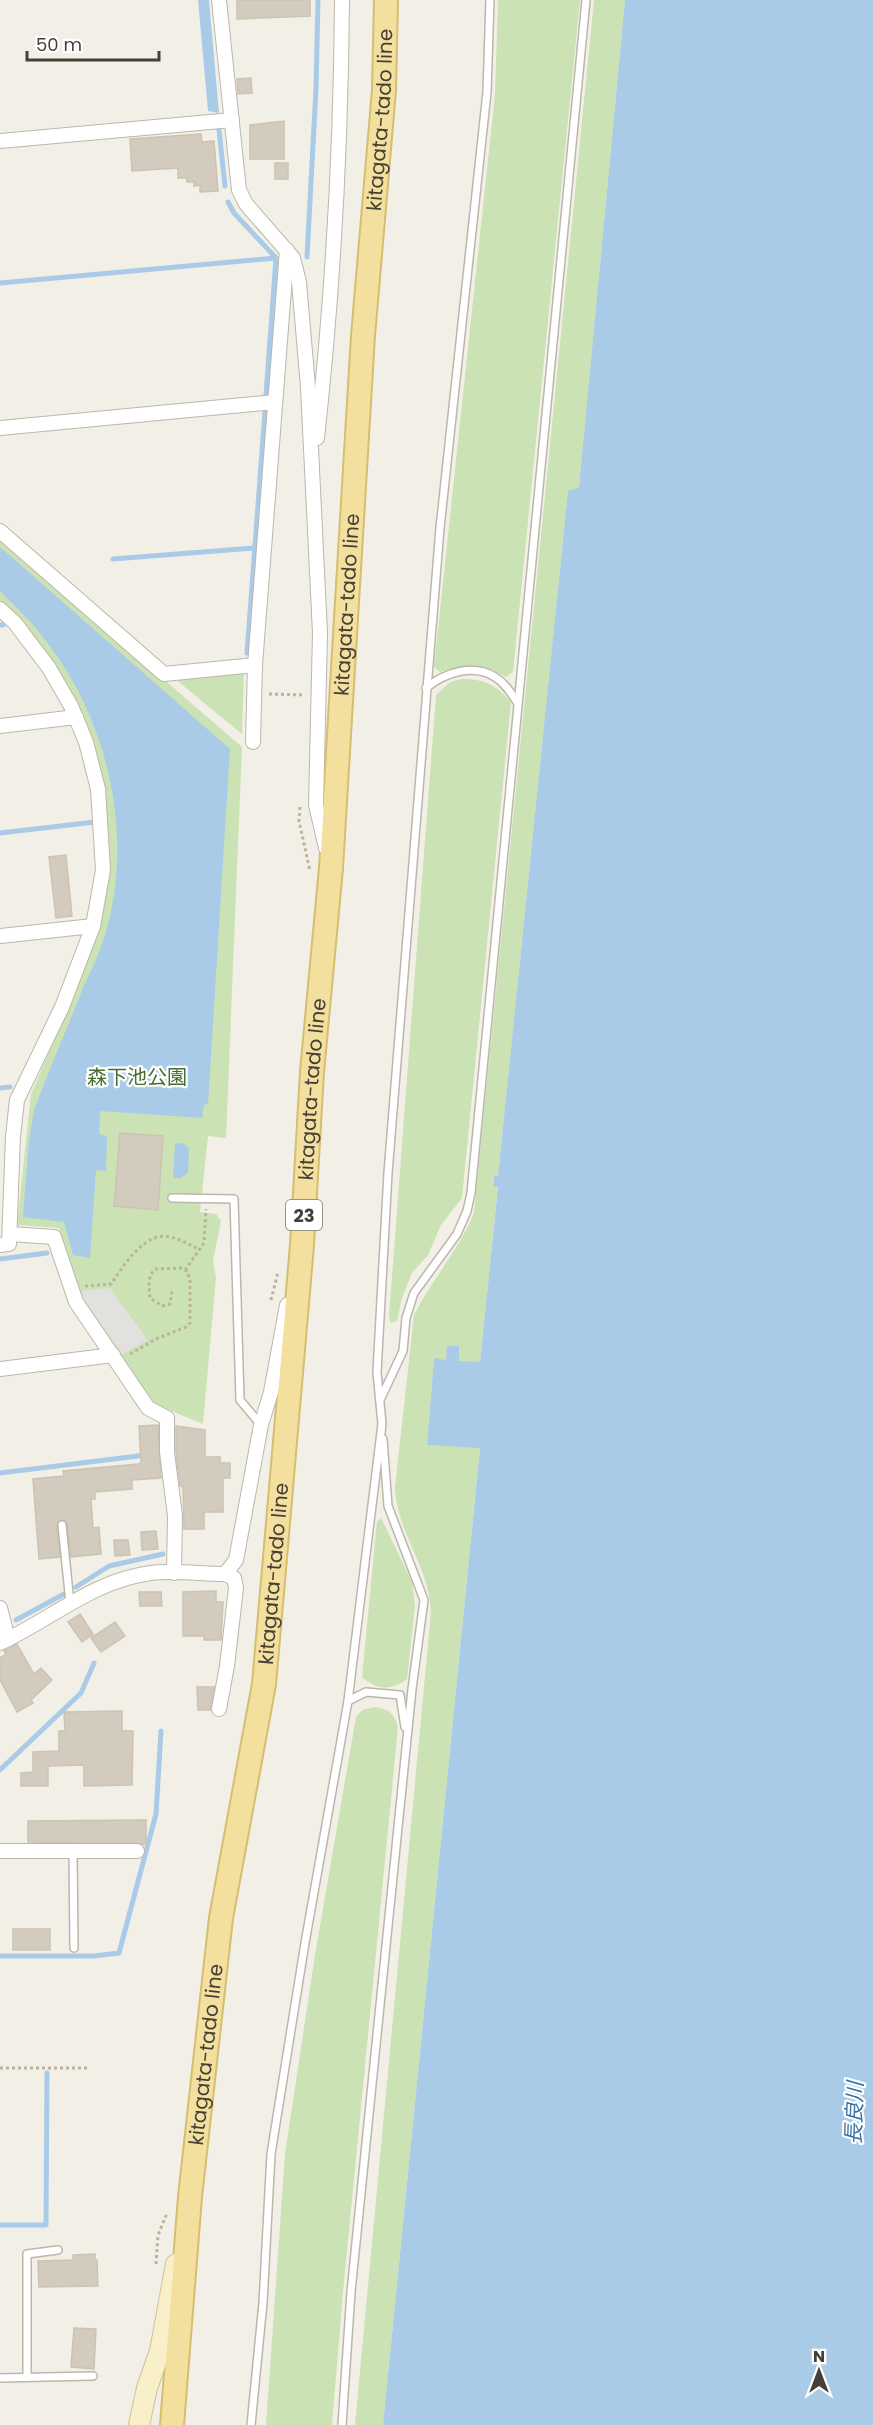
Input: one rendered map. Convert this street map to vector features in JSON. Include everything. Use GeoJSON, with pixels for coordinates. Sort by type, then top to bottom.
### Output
{"type":"FeatureCollection","features":[{"type":"Feature","properties":{"kind":"main road","name":"kitagata-tado line"},"geometry":{"type":"LineString","coordinates":[[172,2425],[190,2197],[221,1918],[264,1684],[302,1245],[312,1072],[331,868],[363,336],[384,90],[386,0]]}},
{"type":"Feature","properties":{"kind":"main road"},"geometry":{"type":"LineString","coordinates":[[139,2425],[147,2388],[160,2351],[190,2197]]}},
{"type":"Feature","properties":{"kind":"street"},"geometry":{"type":"LineString","coordinates":[[219,0],[239,190],[246,204],[293,258],[299,282],[313,477],[320,644],[316,805],[331,868]]}},
{"type":"Feature","properties":{"kind":"street"},"geometry":{"type":"LineString","coordinates":[[313,477],[334,228],[342,0]]}},
{"type":"Feature","properties":{"kind":"street"},"geometry":{"type":"LineString","coordinates":[[0,141],[232,120]]}},
{"type":"Feature","properties":{"kind":"street"},"geometry":{"type":"LineString","coordinates":[[253,742],[255,665],[287,250]]}},
{"type":"Feature","properties":{"kind":"street"},"geometry":{"type":"LineString","coordinates":[[0,428],[275,402]]}},
{"type":"Feature","properties":{"kind":"street"},"geometry":{"type":"LineString","coordinates":[[0,531],[164,674],[255,665]]}},
{"type":"Feature","properties":{"kind":"street"},"geometry":{"type":"LineString","coordinates":[[0,609],[15,623],[49,668],[76,717],[86,742],[98,789],[102,824],[103,870],[93,926],[62,1006],[17,1100],[9,1244],[0,1245]]}},
{"type":"Feature","properties":{"kind":"street"},"geometry":{"type":"LineString","coordinates":[[0,726],[76,717]]}},
{"type":"Feature","properties":{"kind":"street"},"geometry":{"type":"LineString","coordinates":[[0,936],[93,926]]}},
{"type":"Feature","properties":{"kind":"street"},"geometry":{"type":"LineString","coordinates":[[10,1234],[54,1237],[76,1302],[148,1408],[166,1418],[167,1452],[175,1516],[174,1573]]}},
{"type":"Feature","properties":{"kind":"street"},"geometry":{"type":"LineString","coordinates":[[225,1574],[237,1560],[261,1425],[271,1392],[288,1299],[302,1245]]}},
{"type":"Feature","properties":{"kind":"street"},"geometry":{"type":"LineString","coordinates":[[0,1369],[116,1358]]}},
{"type":"Feature","properties":{"kind":"street"},"geometry":{"type":"LineString","coordinates":[[0,1608],[4,1641],[70,1603],[117,1582],[150,1573],[225,1574],[234,1578],[237,1588],[219,1708]]}},
{"type":"Feature","properties":{"kind":"street"},"geometry":{"type":"LineString","coordinates":[[0,1851],[137,1851]]}},
{"type":"Feature","properties":{"kind":"lane"},"geometry":{"type":"LineString","coordinates":[[342,2425],[351,2292],[407,1739],[424,1600],[388,1506],[377,1372],[388,1173],[426,688],[443,504],[487,92],[490,0]]}},
{"type":"Feature","properties":{"kind":"lane"},"geometry":{"type":"LineString","coordinates":[[380,1401],[403,1351],[406,1318],[414,1293],[457,1234],[467,1211],[471,1193],[586,0]]}},
{"type":"Feature","properties":{"kind":"lane"},"geometry":{"type":"LineString","coordinates":[[426,688],[439,677],[457,672],[474,671],[495,677],[505,685],[517,702]]}},
{"type":"Feature","properties":{"kind":"lane"},"geometry":{"type":"LineString","coordinates":[[172,1198],[234,1198],[240,1400],[261,1425]]}},
{"type":"Feature","properties":{"kind":"lane"},"geometry":{"type":"LineString","coordinates":[[251,2425],[263,2303],[271,2154],[304,1943],[348,1701],[382,1424]]}},
{"type":"Feature","properties":{"kind":"lane"},"geometry":{"type":"LineString","coordinates":[[62,1525],[70,1603]]}},
{"type":"Feature","properties":{"kind":"lane"},"geometry":{"type":"LineString","coordinates":[[348,1701],[366,1692],[400,1695],[407,1739]]}},
{"type":"Feature","properties":{"kind":"lane"},"geometry":{"type":"LineString","coordinates":[[73,1851],[74,1948]]}},
{"type":"Feature","properties":{"kind":"lane"},"geometry":{"type":"LineString","coordinates":[[27,2377],[27,2254],[58,2250]]}},
{"type":"Feature","properties":{"kind":"lane"},"geometry":{"type":"LineString","coordinates":[[0,2378],[93,2376]]}},
{"type":"Feature","properties":{"kind":"path"},"geometry":{"type":"LineString","coordinates":[[254,693],[309,696]]}},
{"type":"Feature","properties":{"kind":"path"},"geometry":{"type":"LineString","coordinates":[[185,1270],[204,1243],[207,1198]]}},
{"type":"Feature","properties":{"kind":"path"},"geometry":{"type":"LineString","coordinates":[[72,1288],[111,1284],[135,1250],[158,1237],[168,1236],[200,1250]]}},
{"type":"Feature","properties":{"kind":"path"},"geometry":{"type":"LineString","coordinates":[[116,1358],[186,1327],[190,1323],[190,1281],[185,1270],[163,1268],[155,1269],[150,1274],[148,1283],[150,1298],[156,1303],[162,1306],[170,1304],[172,1290]]}},
{"type":"Feature","properties":{"kind":"path"},"geometry":{"type":"LineString","coordinates":[[0,2068],[87,2068]]}},
{"type":"Feature","properties":{"kind":"green space"},"geometry":{"type":"Polygon","coordinates":[[[498,0],[580,0],[513,672],[506,677],[482,667],[457,667],[440,672],[434,667],[495,94],[498,0]]]}},
{"type":"Feature","properties":{"kind":"green space"},"geometry":{"type":"Polygon","coordinates":[[[594,0],[625,0],[579,488],[568,492],[498,1177],[493,1177],[493,1186],[498,1186],[480,1363],[458,1361],[459,1346],[446,1360],[434,1359],[427,1445],[480,1447],[383,2425],[355,2425],[431,1612],[425,1580],[401,1519],[395,1487],[414,1315],[461,1239],[474,1213],[594,0]]]}},
{"type":"Feature","properties":{"kind":"green space","name":"森下池公園"},"geometry":{"type":"Polygon","coordinates":[[[0,538],[242,747],[226,1138],[208,1136],[200,1212],[216,1214],[221,1221],[213,1261],[216,1277],[203,1424],[155,1404],[81,1300],[59,1228],[17,1225],[31,1094],[79,982],[107,876],[108,830],[103,789],[91,735],[60,671],[18,617],[0,600],[0,538]]]}},
{"type":"Feature","properties":{"kind":"green space"},"geometry":{"type":"Polygon","coordinates":[[[244,671],[242,734],[174,678],[244,671]]]}},
{"type":"Feature","properties":{"kind":"green space"},"geometry":{"type":"Polygon","coordinates":[[[462,679],[490,684],[511,702],[462,1198],[441,1225],[428,1255],[412,1273],[402,1298],[397,1321],[391,1323],[389,1316],[436,695],[450,682],[462,679]]]}},
{"type":"Feature","properties":{"kind":"green space"},"geometry":{"type":"Polygon","coordinates":[[[381,1518],[412,1582],[415,1606],[407,1679],[389,1687],[378,1687],[362,1677],[377,1522],[381,1518]]]}},
{"type":"Feature","properties":{"kind":"green space"},"geometry":{"type":"Polygon","coordinates":[[[375,1707],[391,1713],[398,1727],[332,2425],[266,2425],[285,2154],[315,1955],[356,1717],[362,1710],[375,1707]]]}},
{"type":"Feature","properties":{"kind":"shaded area"},"geometry":{"type":"Polygon","coordinates":[[[110,1288],[148,1340],[122,1354],[83,1299],[82,1291],[110,1288]]]}},
{"type":"Feature","properties":{"kind":"water"},"geometry":{"type":"Polygon","coordinates":[[[198,0],[209,0],[219,113],[208,111],[198,0]]]}},
{"type":"Feature","properties":{"kind":"water","name":"長良川"},"geometry":{"type":"Polygon","coordinates":[[[625,0],[873,0],[873,2425],[383,2425],[480,1448],[427,1445],[434,1358],[446,1360],[447,1346],[459,1346],[459,1361],[480,1362],[498,1187],[493,1186],[494,1176],[498,1176],[568,491],[579,487],[625,0]]]}},
{"type":"Feature","properties":{"kind":"water","name":"森下池公園"},"geometry":{"type":"Polygon","coordinates":[[[0,547],[230,749],[208,1104],[204,1105],[202,1118],[100,1111],[99,1134],[107,1136],[106,1171],[96,1170],[90,1258],[73,1255],[64,1222],[23,1217],[29,1140],[34,1111],[100,951],[113,901],[117,863],[116,824],[111,785],[88,711],[70,677],[49,645],[0,591],[0,547]]]}},
{"type":"Feature","properties":{"kind":"water"},"geometry":{"type":"Polygon","coordinates":[[[175,1143],[185,1144],[189,1149],[188,1173],[181,1178],[173,1178],[175,1143]]]}},
{"type":"Feature","properties":{"kind":"building"},"geometry":{"type":"Polygon","coordinates":[[[237,0],[310,0],[310,16],[237,19],[237,0]]]}},
{"type":"Feature","properties":{"kind":"building"},"geometry":{"type":"Polygon","coordinates":[[[251,78],[252,93],[238,94],[237,79],[251,78]]]}},
{"type":"Feature","properties":{"kind":"building"},"geometry":{"type":"Polygon","coordinates":[[[284,121],[284,159],[250,159],[250,125],[284,121]]]}},
{"type":"Feature","properties":{"kind":"building"},"geometry":{"type":"Polygon","coordinates":[[[201,134],[202,142],[214,141],[218,191],[200,192],[200,185],[194,186],[194,182],[187,182],[187,178],[178,178],[178,168],[132,171],[130,139],[201,134]]]}},
{"type":"Feature","properties":{"kind":"building"},"geometry":{"type":"Polygon","coordinates":[[[275,163],[288,163],[288,179],[275,179],[275,163]]]}},
{"type":"Feature","properties":{"kind":"building"},"geometry":{"type":"Polygon","coordinates":[[[66,855],[72,916],[56,918],[49,857],[66,855]]]}},
{"type":"Feature","properties":{"kind":"building"},"geometry":{"type":"Polygon","coordinates":[[[120,1133],[163,1136],[158,1210],[114,1206],[120,1133]]]}},
{"type":"Feature","properties":{"kind":"building"},"geometry":{"type":"Polygon","coordinates":[[[158,1425],[161,1478],[132,1480],[132,1489],[95,1492],[95,1499],[91,1499],[93,1528],[99,1527],[101,1554],[71,1557],[67,1524],[62,1519],[56,1525],[60,1557],[39,1559],[33,1479],[64,1476],[63,1471],[139,1464],[141,1462],[139,1426],[158,1425]]]}},
{"type":"Feature","properties":{"kind":"building"},"geometry":{"type":"Polygon","coordinates":[[[176,1426],[205,1430],[205,1457],[220,1457],[220,1463],[230,1463],[230,1478],[223,1478],[223,1512],[204,1512],[204,1529],[184,1529],[183,1486],[180,1486],[176,1426]]]}},
{"type":"Feature","properties":{"kind":"building"},"geometry":{"type":"Polygon","coordinates":[[[156,1531],[158,1549],[142,1550],[141,1532],[156,1531]]]}},
{"type":"Feature","properties":{"kind":"building"},"geometry":{"type":"Polygon","coordinates":[[[114,1540],[128,1540],[130,1555],[115,1556],[114,1540]]]}},
{"type":"Feature","properties":{"kind":"building"},"geometry":{"type":"Polygon","coordinates":[[[216,1591],[216,1602],[223,1602],[221,1640],[204,1640],[204,1636],[183,1636],[183,1592],[216,1591]]]}},
{"type":"Feature","properties":{"kind":"building"},"geometry":{"type":"Polygon","coordinates":[[[139,1592],[161,1592],[162,1606],[140,1606],[139,1592]]]}},
{"type":"Feature","properties":{"kind":"building"},"geometry":{"type":"Polygon","coordinates":[[[80,1614],[93,1634],[82,1642],[68,1622],[80,1614]]]}},
{"type":"Feature","properties":{"kind":"building"},"geometry":{"type":"Polygon","coordinates":[[[115,1622],[125,1636],[101,1652],[91,1638],[115,1622]]]}},
{"type":"Feature","properties":{"kind":"building"},"geometry":{"type":"Polygon","coordinates":[[[17,1644],[34,1674],[41,1668],[52,1680],[31,1700],[33,1703],[17,1712],[0,1680],[0,1658],[6,1654],[4,1651],[17,1644]]]}},
{"type":"Feature","properties":{"kind":"building"},"geometry":{"type":"Polygon","coordinates":[[[197,1687],[214,1687],[210,1710],[198,1710],[197,1687]]]}},
{"type":"Feature","properties":{"kind":"building"},"geometry":{"type":"Polygon","coordinates":[[[122,1711],[122,1731],[133,1731],[132,1785],[84,1786],[84,1765],[48,1766],[48,1786],[21,1786],[21,1773],[33,1772],[33,1752],[59,1751],[59,1731],[65,1731],[64,1712],[122,1711]]]}},
{"type":"Feature","properties":{"kind":"building"},"geometry":{"type":"Polygon","coordinates":[[[146,1820],[146,1844],[28,1842],[28,1821],[146,1820]]]}},
{"type":"Feature","properties":{"kind":"building"},"geometry":{"type":"Polygon","coordinates":[[[13,1929],[50,1929],[50,1950],[13,1950],[13,1929]]]}},
{"type":"Feature","properties":{"kind":"building"},"geometry":{"type":"Polygon","coordinates":[[[95,2254],[98,2286],[39,2287],[38,2261],[73,2260],[73,2255],[95,2254]]]}},
{"type":"Feature","properties":{"kind":"building"},"geometry":{"type":"Polygon","coordinates":[[[74,2328],[96,2329],[94,2369],[71,2367],[74,2328]]]}},
{"type":"Feature","properties":{"kind":"waterway"},"geometry":{"type":"LineString","coordinates":[[307,257],[316,89],[318,0]]}},
{"type":"Feature","properties":{"kind":"waterway"},"geometry":{"type":"LineString","coordinates":[[219,130],[225,186]]}},
{"type":"Feature","properties":{"kind":"waterway"},"geometry":{"type":"LineString","coordinates":[[228,202],[234,213],[276,258],[266,395]]}},
{"type":"Feature","properties":{"kind":"waterway"},"geometry":{"type":"LineString","coordinates":[[0,283],[276,258]]}},
{"type":"Feature","properties":{"kind":"waterway"},"geometry":{"type":"LineString","coordinates":[[247,653],[265,411]]}},
{"type":"Feature","properties":{"kind":"waterway"},"geometry":{"type":"LineString","coordinates":[[113,559],[254,548]]}},
{"type":"Feature","properties":{"kind":"waterway"},"geometry":{"type":"LineString","coordinates":[[0,833],[95,822]]}},
{"type":"Feature","properties":{"kind":"waterway"},"geometry":{"type":"LineString","coordinates":[[0,1088],[10,1087]]}},
{"type":"Feature","properties":{"kind":"waterway"},"geometry":{"type":"LineString","coordinates":[[0,1259],[47,1253]]}},
{"type":"Feature","properties":{"kind":"waterway"},"geometry":{"type":"LineString","coordinates":[[0,1473],[146,1455]]}},
{"type":"Feature","properties":{"kind":"waterway"},"geometry":{"type":"LineString","coordinates":[[76,1587],[109,1566],[163,1554]]}},
{"type":"Feature","properties":{"kind":"waterway"},"geometry":{"type":"LineString","coordinates":[[16,1620],[64,1594]]}},
{"type":"Feature","properties":{"kind":"waterway"},"geometry":{"type":"LineString","coordinates":[[0,1770],[81,1693],[94,1663]]}},
{"type":"Feature","properties":{"kind":"waterway"},"geometry":{"type":"LineString","coordinates":[[0,1956],[94,1956],[119,1953],[156,1814],[161,1731]]}},
{"type":"Feature","properties":{"kind":"waterway"},"geometry":{"type":"LineString","coordinates":[[0,2225],[46,2225],[47,2073]]}}]}
